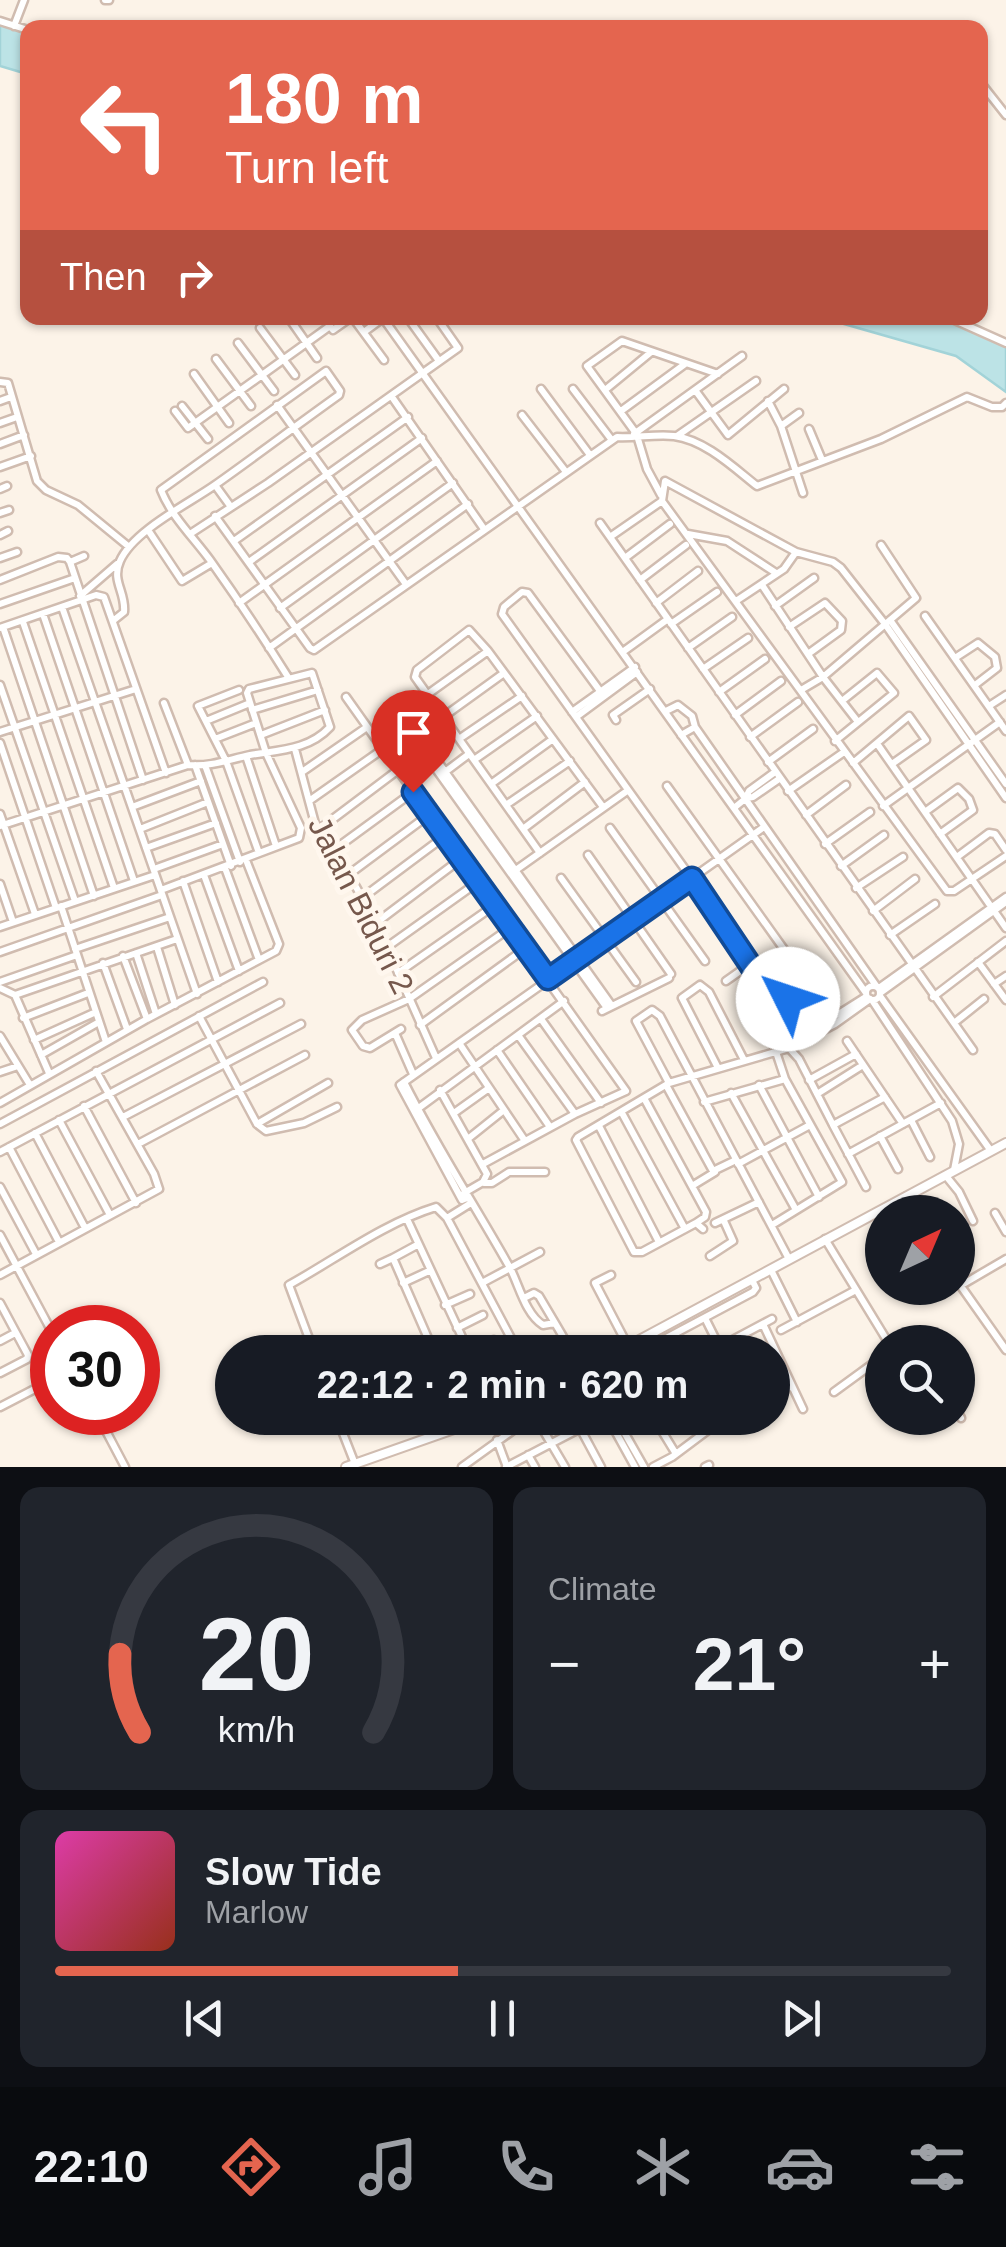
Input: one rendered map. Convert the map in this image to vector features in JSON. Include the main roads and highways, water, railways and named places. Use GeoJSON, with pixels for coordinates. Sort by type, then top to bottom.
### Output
{"type":"FeatureCollection","features":[{"type":"Feature","properties":{"kind":"water"},"geometry":{"type":"Polygon","coordinates":[[[0,21],[20,28],[20,72],[0,66],[0,21]]]}},
{"type":"Feature","properties":{"kind":"water"},"geometry":{"type":"Polygon","coordinates":[[[848,325],[966,325],[1006,343],[1006,392],[956,356],[848,325]]]}}]}
